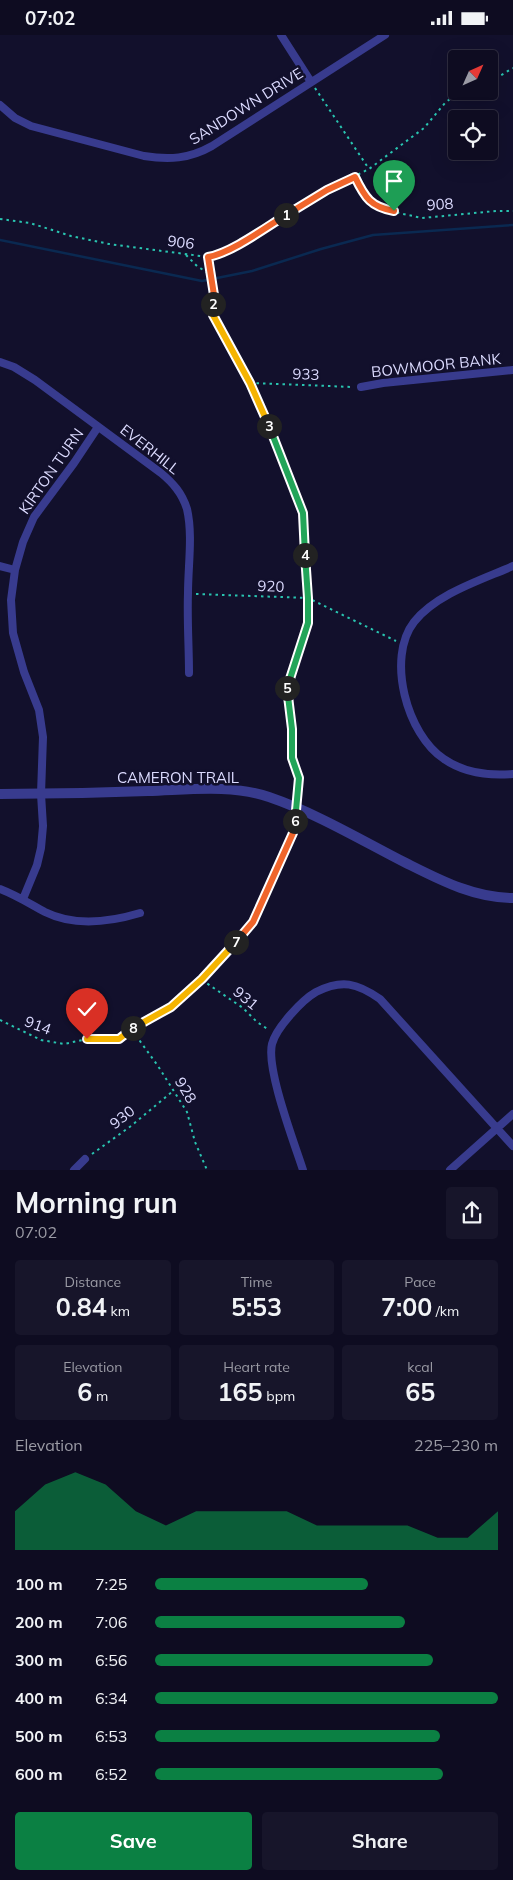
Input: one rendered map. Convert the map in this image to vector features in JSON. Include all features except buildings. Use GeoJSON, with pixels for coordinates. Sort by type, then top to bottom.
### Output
{"type":"FeatureCollection","features":[{"type":"Feature","properties":{"kind":"street"},"geometry":{"type":"LineString","coordinates":[[281,35],[311,82]]}},
{"type":"Feature","properties":{"kind":"street","name":"SANDOWN DRIVE"},"geometry":{"type":"LineString","coordinates":[[0,105],[15,118],[31,125],[144,156],[162,159],[178,158],[200,153],[212,146],[385,35]]}},
{"type":"Feature","properties":{"kind":"street","name":"EVERHILL"},"geometry":{"type":"LineString","coordinates":[[0,362],[24,373],[161,473],[173,483],[181,495],[189,522],[189,673]]}},
{"type":"Feature","properties":{"kind":"street","name":"BOWMOOR BANK"},"geometry":{"type":"LineString","coordinates":[[362,387],[383,383],[513,370]]}},
{"type":"Feature","properties":{"kind":"street","name":"KIRTON TURN"},"geometry":{"type":"LineString","coordinates":[[23,899],[37,865],[41,848],[43,826],[41,794],[43,737],[35,697],[16,647],[11,620],[11,600],[15,571],[25,535],[34,517],[98,427]]}},
{"type":"Feature","properties":{"kind":"street"},"geometry":{"type":"LineString","coordinates":[[0,566],[15,571]]}},
{"type":"Feature","properties":{"kind":"street"},"geometry":{"type":"LineString","coordinates":[[513,566],[437,601],[424,611],[413,624],[403,645],[401,669],[404,688],[417,726],[431,749],[453,765],[466,770],[492,775],[513,774]]}},
{"type":"Feature","properties":{"kind":"street","name":"CAMERON TRAIL"},"geometry":{"type":"LineString","coordinates":[[0,794],[228,789],[268,797],[297,804],[453,886],[492,897],[513,898]]}},
{"type":"Feature","properties":{"kind":"street"},"geometry":{"type":"LineString","coordinates":[[0,889],[59,917],[89,922],[108,922],[140,913]]}},
{"type":"Feature","properties":{"kind":"street"},"geometry":{"type":"LineString","coordinates":[[303,1170],[273,1070],[271,1058],[272,1044],[275,1035],[301,1004],[326,988],[350,983],[368,990],[393,1011],[513,1146]]}},
{"type":"Feature","properties":{"kind":"street"},"geometry":{"type":"LineString","coordinates":[[450,1170],[513,1114]]}},
{"type":"Feature","properties":{"kind":"street"},"geometry":{"type":"LineString","coordinates":[[74,1170],[85,1159]]}},
{"type":"Feature","properties":{"kind":"path"},"geometry":{"type":"LineString","coordinates":[[498,77],[513,68]]}},
{"type":"Feature","properties":{"kind":"path"},"geometry":{"type":"LineString","coordinates":[[311,82],[369,169]]}},
{"type":"Feature","properties":{"kind":"path","name":"906"},"geometry":{"type":"LineString","coordinates":[[0,219],[30,223],[70,236],[109,245],[208,257],[245,240],[327,190],[369,169],[424,128],[449,100]]}},
{"type":"Feature","properties":{"kind":"path","name":"908"},"geometry":{"type":"LineString","coordinates":[[355,177],[362,192],[371,203],[385,210],[408,215],[422,218],[513,211]]}},
{"type":"Feature","properties":{"kind":"path"},"geometry":{"type":"LineString","coordinates":[[185,254],[197,266],[211,275]]}},
{"type":"Feature","properties":{"kind":"path","name":"914"},"geometry":{"type":"LineString","coordinates":[[0,1021],[41,1041],[64,1044],[87,1039],[119,1039],[132,1029],[171,1007],[202,979],[253,922],[293,833],[299,778],[292,758],[292,729],[287,689],[308,623],[303,513],[267,420],[250,383],[213,315],[214,295],[208,257]]}},
{"type":"Feature","properties":{"kind":"path","name":"933"},"geometry":{"type":"LineString","coordinates":[[250,383],[362,387]]}},
{"type":"Feature","properties":{"kind":"path","name":"920"},"geometry":{"type":"LineString","coordinates":[[188,594],[308,598],[403,645]]}},
{"type":"Feature","properties":{"kind":"path","name":"931"},"geometry":{"type":"LineString","coordinates":[[202,979],[243,1008],[257,1022],[275,1035]]}},
{"type":"Feature","properties":{"kind":"path","name":"928"},"geometry":{"type":"LineString","coordinates":[[132,1029],[187,1112],[195,1142],[207,1170]]}},
{"type":"Feature","properties":{"kind":"path","name":"930"},"geometry":{"type":"LineString","coordinates":[[85,1159],[173,1091]]}},
{"type":"Feature","properties":{"kind":"waterway"},"geometry":{"type":"LineString","coordinates":[[0,240],[202,281],[252,271],[373,235],[513,225]]}},
{"type":"Feature","properties":{"kind":"route"},"geometry":{"type":"LineString","coordinates":[[87,1039],[119,1039],[132,1029],[171,1007],[202,979],[253,922],[293,833],[297,808],[299,778],[292,758],[292,729],[287,689],[308,623],[303,513],[267,420],[250,383],[213,315],[214,295],[208,257],[215,256],[245,240],[327,190],[355,177],[362,192],[371,203],[385,210],[394,211]]}}]}
